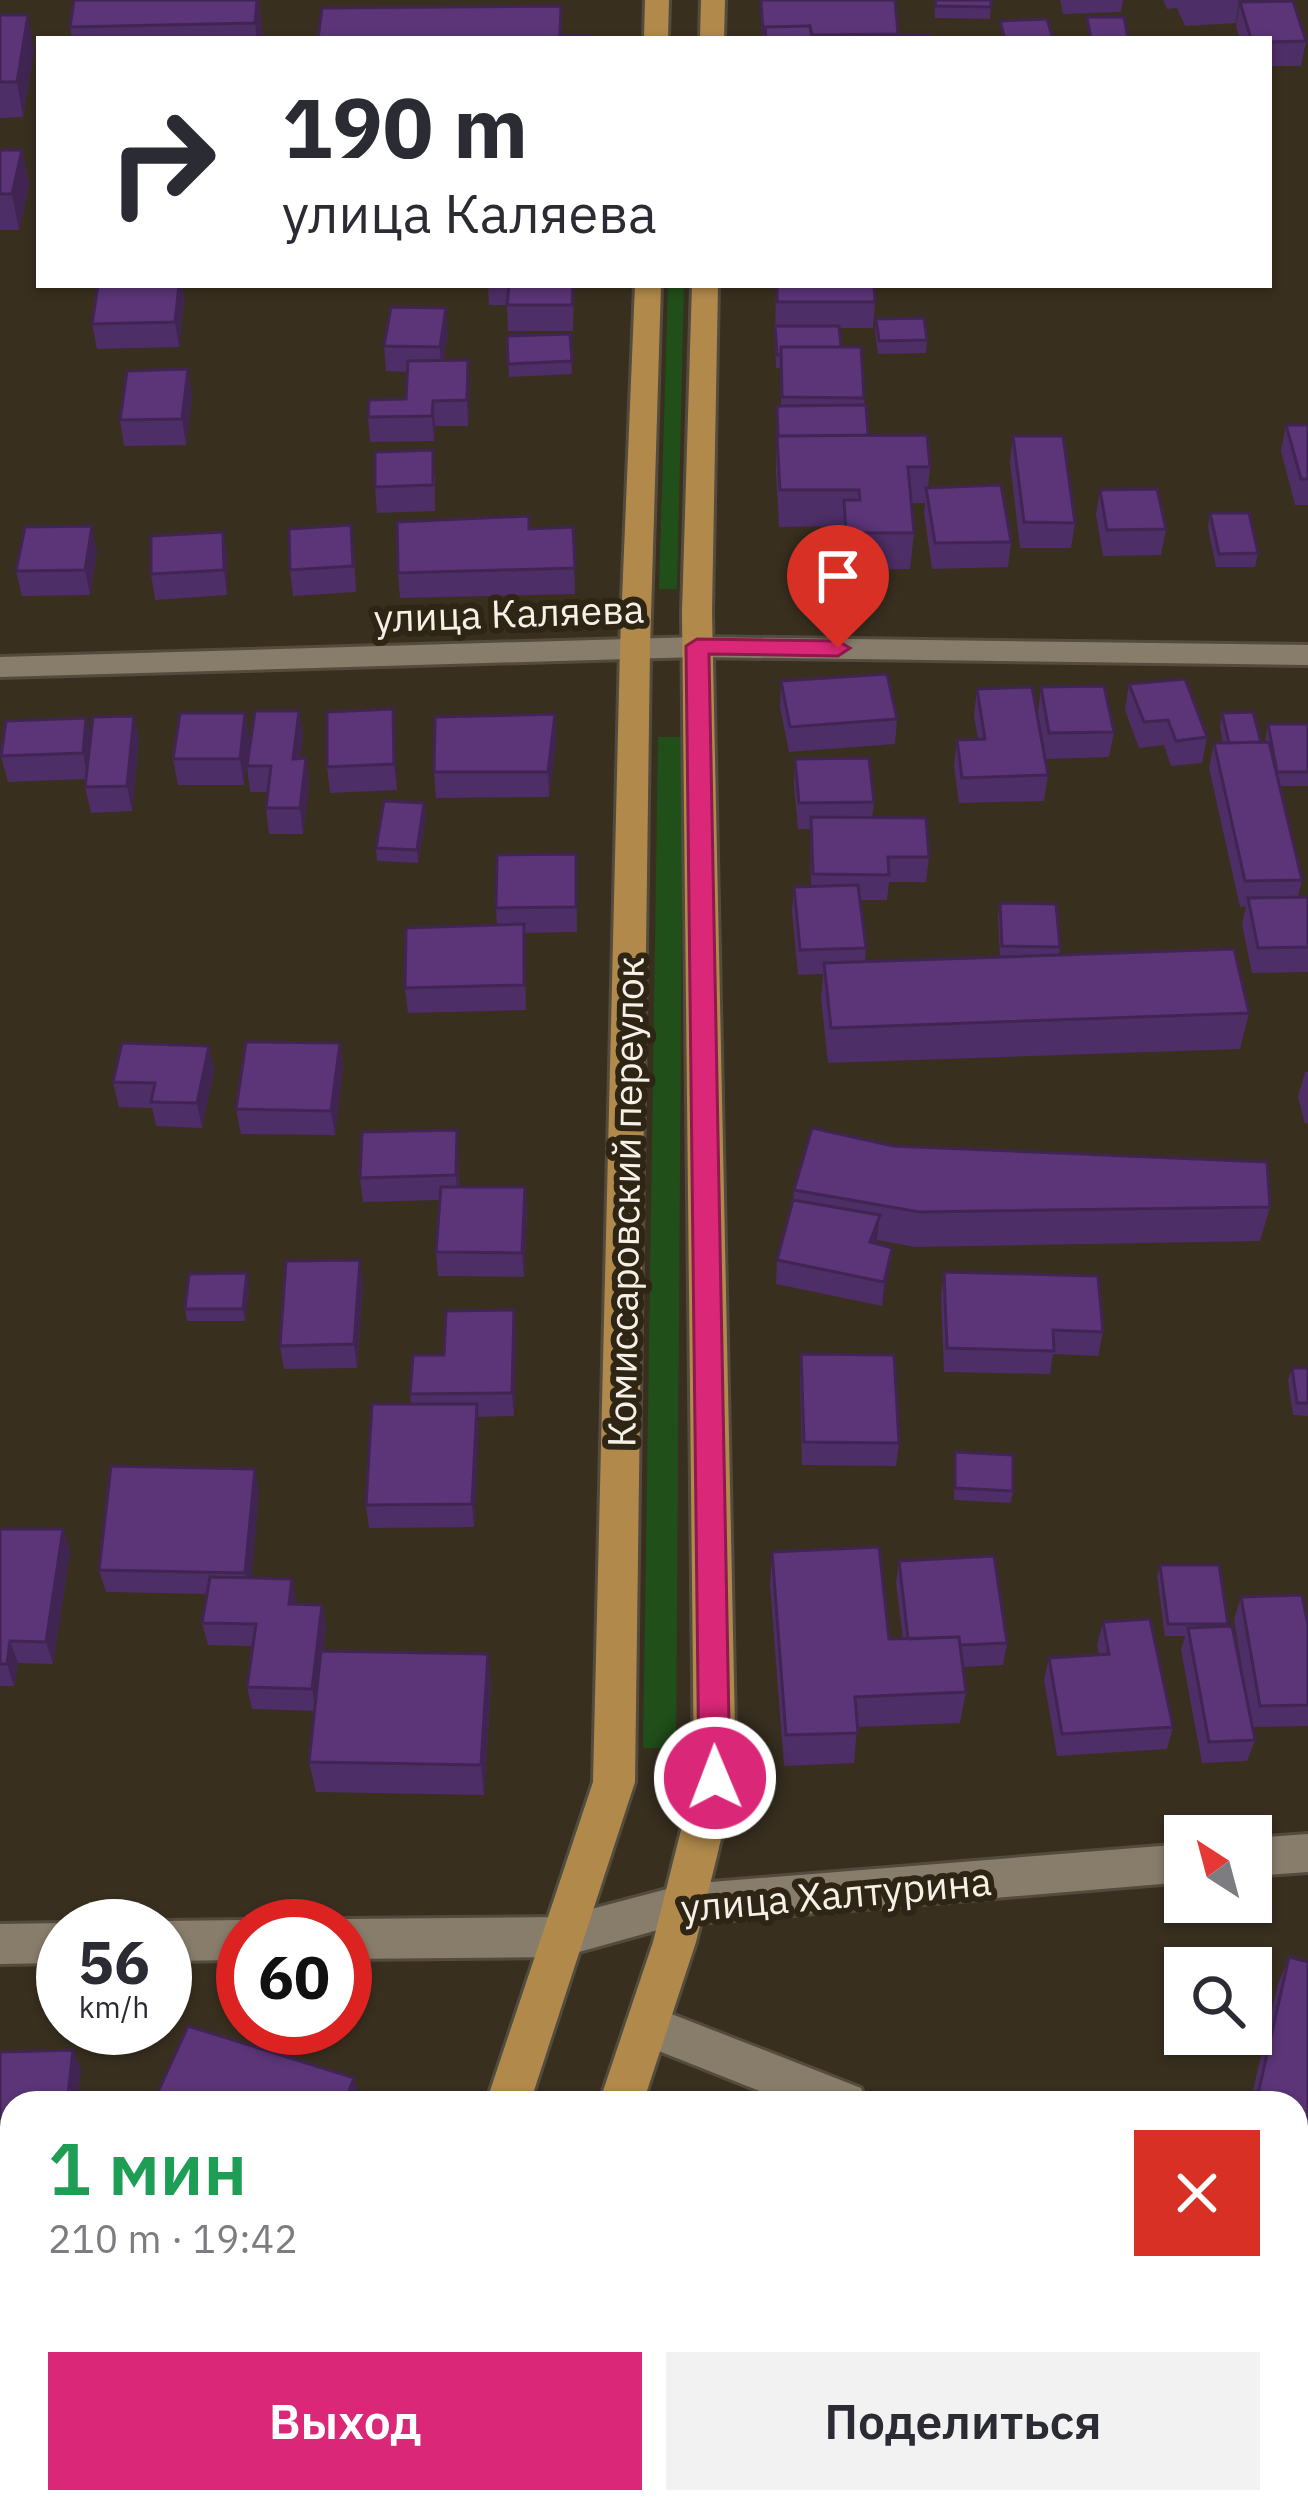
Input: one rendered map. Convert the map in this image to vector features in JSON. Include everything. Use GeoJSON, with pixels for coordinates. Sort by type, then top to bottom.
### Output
{"type":"FeatureCollection","features":[{"type":"Feature","properties":{"kind":"main road"},"geometry":{"type":"LineString","coordinates":[[656,36],[657,0]]}},
{"type":"Feature","properties":{"kind":"main road"},"geometry":{"type":"LineString","coordinates":[[712,36],[713,0]]}},
{"type":"Feature","properties":{"kind":"main road","name":"Комиссаровский переулок"},"geometry":{"type":"LineString","coordinates":[[513,2091],[614,1782],[635,648],[648,288]]}},
{"type":"Feature","properties":{"kind":"main road","name":"Комиссаровский переулок"},"geometry":{"type":"LineString","coordinates":[[626,2091],[651,2027],[715,1778],[697,646],[705,288]]}},
{"type":"Feature","properties":{"kind":"street","name":"улица Каляева"},"geometry":{"type":"LineString","coordinates":[[0,667],[697,646],[1308,655]]}},
{"type":"Feature","properties":{"kind":"street"},"geometry":{"type":"LineString","coordinates":[[1272,1855],[1308,1852]]}},
{"type":"Feature","properties":{"kind":"street","name":"улица Халтурина"},"geometry":{"type":"LineString","coordinates":[[372,1939],[561,1937],[686,1904],[1164,1865]]}},
{"type":"Feature","properties":{"kind":"street"},"geometry":{"type":"LineString","coordinates":[[0,1944],[36,1943]]}},
{"type":"Feature","properties":{"kind":"street"},"geometry":{"type":"LineString","coordinates":[[651,2027],[814,2091]]}},
{"type":"Feature","properties":{"kind":"green space"},"geometry":{"type":"Polygon","coordinates":[[[668,288],[684,288],[677,589],[659,589],[668,288]]]}},
{"type":"Feature","properties":{"kind":"green space"},"geometry":{"type":"Polygon","coordinates":[[[658,737],[683,737],[676,1748],[643,1748],[658,737]]]}},
{"type":"Feature","properties":{"kind":"building"},"geometry":{"type":"Polygon","coordinates":[[[74,0],[257,0],[255,23],[70,27],[74,0]]]}},
{"type":"Feature","properties":{"kind":"building"},"geometry":{"type":"Polygon","coordinates":[[[761,0],[895,0],[898,34],[812,35],[810,26],[765,27],[763,35],[761,0]]]}},
{"type":"Feature","properties":{"kind":"building"},"geometry":{"type":"Polygon","coordinates":[[[935,0],[991,0],[991,7],[936,6],[935,0]]]}},
{"type":"Feature","properties":{"kind":"building"},"geometry":{"type":"Polygon","coordinates":[[[1293,1],[1306,41],[1272,42],[1272,36],[1250,36],[1240,2],[1293,1]]]}},
{"type":"Feature","properties":{"kind":"building"},"geometry":{"type":"Polygon","coordinates":[[[561,6],[560,36],[318,36],[322,8],[561,6]]]}},
{"type":"Feature","properties":{"kind":"building"},"geometry":{"type":"Polygon","coordinates":[[[0,15],[28,15],[17,82],[0,82],[0,15]]]}},
{"type":"Feature","properties":{"kind":"building"},"geometry":{"type":"Polygon","coordinates":[[[1087,17],[1124,17],[1127,36],[1090,36],[1087,17]]]}},
{"type":"Feature","properties":{"kind":"building"},"geometry":{"type":"Polygon","coordinates":[[[1047,19],[1052,36],[1004,36],[1000,21],[1047,19]]]}},
{"type":"Feature","properties":{"kind":"building"},"geometry":{"type":"Polygon","coordinates":[[[810,26],[812,36],[766,36],[765,27],[810,26]]]}},
{"type":"Feature","properties":{"kind":"building"},"geometry":{"type":"Polygon","coordinates":[[[0,150],[22,150],[12,194],[0,194],[0,150]]]}},
{"type":"Feature","properties":{"kind":"building"},"geometry":{"type":"Polygon","coordinates":[[[98,288],[179,288],[175,322],[92,324],[98,288]]]}},
{"type":"Feature","properties":{"kind":"building"},"geometry":{"type":"Polygon","coordinates":[[[509,288],[573,288],[572,305],[507,305],[509,288]]]}},
{"type":"Feature","properties":{"kind":"building"},"geometry":{"type":"Polygon","coordinates":[[[777,288],[874,288],[875,302],[777,302],[777,288]]]}},
{"type":"Feature","properties":{"kind":"building"},"geometry":{"type":"Polygon","coordinates":[[[391,307],[446,308],[440,347],[384,346],[391,307]]]}},
{"type":"Feature","properties":{"kind":"building"},"geometry":{"type":"Polygon","coordinates":[[[924,318],[927,340],[879,341],[876,319],[924,318]]]}},
{"type":"Feature","properties":{"kind":"building"},"geometry":{"type":"Polygon","coordinates":[[[775,326],[839,326],[841,347],[781,347],[777,355],[775,326]]]}},
{"type":"Feature","properties":{"kind":"building"},"geometry":{"type":"Polygon","coordinates":[[[570,334],[572,361],[508,364],[507,336],[570,334]]]}},
{"type":"Feature","properties":{"kind":"building"},"geometry":{"type":"Polygon","coordinates":[[[781,347],[861,347],[864,398],[782,397],[781,347]]]}},
{"type":"Feature","properties":{"kind":"building"},"geometry":{"type":"Polygon","coordinates":[[[468,360],[467,400],[433,401],[432,416],[368,417],[369,400],[406,399],[408,361],[468,360]]]}},
{"type":"Feature","properties":{"kind":"building"},"geometry":{"type":"Polygon","coordinates":[[[188,369],[182,419],[120,420],[127,371],[188,369]]]}},
{"type":"Feature","properties":{"kind":"building"},"geometry":{"type":"Polygon","coordinates":[[[866,405],[868,435],[778,436],[777,406],[866,405]]]}},
{"type":"Feature","properties":{"kind":"building"},"geometry":{"type":"Polygon","coordinates":[[[1286,425],[1308,425],[1308,479],[1301,479],[1286,425]]]}},
{"type":"Feature","properties":{"kind":"building"},"geometry":{"type":"Polygon","coordinates":[[[927,435],[930,467],[908,467],[914,533],[846,533],[844,500],[860,500],[859,490],[780,490],[777,436],[927,435]]]}},
{"type":"Feature","properties":{"kind":"building"},"geometry":{"type":"Polygon","coordinates":[[[1013,436],[1063,436],[1075,523],[1024,522],[1013,436]]]}},
{"type":"Feature","properties":{"kind":"building"},"geometry":{"type":"Polygon","coordinates":[[[433,450],[433,485],[375,487],[375,452],[433,450]]]}},
{"type":"Feature","properties":{"kind":"building"},"geometry":{"type":"Polygon","coordinates":[[[1001,485],[1011,542],[935,543],[926,488],[1001,485]]]}},
{"type":"Feature","properties":{"kind":"building"},"geometry":{"type":"Polygon","coordinates":[[[1157,489],[1166,529],[1107,530],[1100,490],[1157,489]]]}},
{"type":"Feature","properties":{"kind":"building"},"geometry":{"type":"Polygon","coordinates":[[[1210,513],[1249,513],[1258,553],[1219,554],[1210,513]]]}},
{"type":"Feature","properties":{"kind":"building"},"geometry":{"type":"Polygon","coordinates":[[[529,516],[529,529],[573,527],[575,568],[398,573],[397,522],[529,516]]]}},
{"type":"Feature","properties":{"kind":"building"},"geometry":{"type":"Polygon","coordinates":[[[351,525],[353,566],[290,570],[289,529],[351,525]]]}},
{"type":"Feature","properties":{"kind":"building"},"geometry":{"type":"Polygon","coordinates":[[[92,526],[85,570],[16,571],[25,527],[92,526]]]}},
{"type":"Feature","properties":{"kind":"building"},"geometry":{"type":"Polygon","coordinates":[[[223,532],[224,570],[151,574],[151,536],[223,532]]]}},
{"type":"Feature","properties":{"kind":"building"},"geometry":{"type":"Polygon","coordinates":[[[887,674],[897,719],[790,727],[781,681],[887,674]]]}},
{"type":"Feature","properties":{"kind":"building"},"geometry":{"type":"Polygon","coordinates":[[[1185,679],[1207,737],[1176,741],[1168,720],[1144,722],[1129,684],[1185,679]]]}},
{"type":"Feature","properties":{"kind":"building"},"geometry":{"type":"Polygon","coordinates":[[[1104,686],[1114,732],[1049,733],[1041,687],[1104,686]]]}},
{"type":"Feature","properties":{"kind":"building"},"geometry":{"type":"Polygon","coordinates":[[[1032,687],[1048,775],[962,778],[957,740],[985,739],[977,689],[1032,687]]]}},
{"type":"Feature","properties":{"kind":"building"},"geometry":{"type":"Polygon","coordinates":[[[393,709],[394,764],[327,767],[327,712],[393,709]]]}},
{"type":"Feature","properties":{"kind":"building"},"geometry":{"type":"Polygon","coordinates":[[[255,711],[299,711],[293,759],[306,758],[300,808],[266,808],[271,766],[247,766],[255,711]]]}},
{"type":"Feature","properties":{"kind":"building"},"geometry":{"type":"Polygon","coordinates":[[[1253,712],[1261,742],[1229,743],[1222,713],[1253,712]]]}},
{"type":"Feature","properties":{"kind":"building"},"geometry":{"type":"Polygon","coordinates":[[[180,713],[245,713],[240,759],[173,759],[180,713]]]}},
{"type":"Feature","properties":{"kind":"building"},"geometry":{"type":"Polygon","coordinates":[[[555,714],[548,772],[434,772],[435,717],[555,714]]]}},
{"type":"Feature","properties":{"kind":"building"},"geometry":{"type":"Polygon","coordinates":[[[134,716],[127,786],[85,787],[93,717],[134,716]]]}},
{"type":"Feature","properties":{"kind":"building"},"geometry":{"type":"Polygon","coordinates":[[[86,718],[83,753],[1,756],[6,721],[86,718]]]}},
{"type":"Feature","properties":{"kind":"building"},"geometry":{"type":"Polygon","coordinates":[[[1268,724],[1308,724],[1308,772],[1277,772],[1268,724]]]}},
{"type":"Feature","properties":{"kind":"building"},"geometry":{"type":"Polygon","coordinates":[[[1269,742],[1302,880],[1245,881],[1214,743],[1269,742]]]}},
{"type":"Feature","properties":{"kind":"building"},"geometry":{"type":"Polygon","coordinates":[[[869,758],[874,802],[799,803],[795,759],[869,758]]]}},
{"type":"Feature","properties":{"kind":"building"},"geometry":{"type":"Polygon","coordinates":[[[384,801],[424,803],[417,850],[376,848],[384,801]]]}},
{"type":"Feature","properties":{"kind":"building"},"geometry":{"type":"Polygon","coordinates":[[[811,817],[926,818],[929,857],[888,857],[889,875],[813,874],[811,817]]]}},
{"type":"Feature","properties":{"kind":"building"},"geometry":{"type":"Polygon","coordinates":[[[576,854],[576,907],[496,908],[497,855],[576,854]]]}},
{"type":"Feature","properties":{"kind":"building"},"geometry":{"type":"Polygon","coordinates":[[[858,885],[866,948],[800,950],[794,887],[858,885]]]}},
{"type":"Feature","properties":{"kind":"building"},"geometry":{"type":"Polygon","coordinates":[[[1308,897],[1308,947],[1258,948],[1248,898],[1308,897]]]}},
{"type":"Feature","properties":{"kind":"building"},"geometry":{"type":"Polygon","coordinates":[[[1000,903],[1056,904],[1060,947],[1002,946],[1000,903]]]}},
{"type":"Feature","properties":{"kind":"building"},"geometry":{"type":"Polygon","coordinates":[[[524,924],[524,985],[405,988],[406,928],[524,924]]]}},
{"type":"Feature","properties":{"kind":"building"},"geometry":{"type":"Polygon","coordinates":[[[1234,949],[1249,1013],[831,1028],[824,963],[1234,949]]]}},
{"type":"Feature","properties":{"kind":"building"},"geometry":{"type":"Polygon","coordinates":[[[246,1042],[340,1043],[331,1111],[236,1109],[246,1042]]]}},
{"type":"Feature","properties":{"kind":"building"},"geometry":{"type":"Polygon","coordinates":[[[122,1043],[209,1046],[197,1103],[151,1102],[155,1083],[113,1082],[122,1043]]]}},
{"type":"Feature","properties":{"kind":"building"},"geometry":{"type":"Polygon","coordinates":[[[812,1128],[893,1146],[1267,1162],[1270,1207],[919,1212],[794,1190],[812,1128]]]}},
{"type":"Feature","properties":{"kind":"building"},"geometry":{"type":"Polygon","coordinates":[[[457,1130],[456,1175],[360,1178],[362,1132],[457,1130]]]}},
{"type":"Feature","properties":{"kind":"building"},"geometry":{"type":"Polygon","coordinates":[[[441,1187],[525,1187],[522,1253],[436,1252],[441,1187]]]}},
{"type":"Feature","properties":{"kind":"building"},"geometry":{"type":"Polygon","coordinates":[[[793,1200],[880,1215],[870,1242],[892,1248],[884,1282],[777,1260],[793,1200]]]}},
{"type":"Feature","properties":{"kind":"building"},"geometry":{"type":"Polygon","coordinates":[[[360,1260],[354,1344],[280,1346],[286,1261],[360,1260]]]}},
{"type":"Feature","properties":{"kind":"building"},"geometry":{"type":"Polygon","coordinates":[[[944,1272],[1098,1276],[1103,1332],[1053,1330],[1054,1351],[947,1348],[944,1272]]]}},
{"type":"Feature","properties":{"kind":"building"},"geometry":{"type":"Polygon","coordinates":[[[247,1273],[243,1309],[185,1309],[189,1274],[247,1273]]]}},
{"type":"Feature","properties":{"kind":"building"},"geometry":{"type":"Polygon","coordinates":[[[514,1310],[512,1393],[410,1394],[413,1355],[444,1355],[446,1311],[514,1310]]]}},
{"type":"Feature","properties":{"kind":"building"},"geometry":{"type":"Polygon","coordinates":[[[801,1354],[894,1355],[899,1443],[804,1442],[801,1354]]]}},
{"type":"Feature","properties":{"kind":"building"},"geometry":{"type":"Polygon","coordinates":[[[1292,1368],[1308,1368],[1308,1403],[1297,1403],[1292,1368]]]}},
{"type":"Feature","properties":{"kind":"building"},"geometry":{"type":"Polygon","coordinates":[[[372,1404],[477,1404],[472,1504],[366,1505],[372,1404]]]}},
{"type":"Feature","properties":{"kind":"building"},"geometry":{"type":"Polygon","coordinates":[[[955,1452],[1013,1455],[1013,1491],[955,1488],[955,1452]]]}},
{"type":"Feature","properties":{"kind":"building"},"geometry":{"type":"Polygon","coordinates":[[[111,1466],[255,1469],[245,1573],[99,1570],[111,1466]]]}},
{"type":"Feature","properties":{"kind":"building"},"geometry":{"type":"Polygon","coordinates":[[[0,1529],[63,1529],[46,1642],[10,1641],[7,1664],[0,1664],[0,1529]]]}},
{"type":"Feature","properties":{"kind":"building"},"geometry":{"type":"Polygon","coordinates":[[[879,1547],[889,1639],[959,1637],[966,1692],[855,1697],[858,1733],[786,1735],[772,1552],[879,1547]]]}},
{"type":"Feature","properties":{"kind":"building"},"geometry":{"type":"Polygon","coordinates":[[[994,1556],[1007,1643],[960,1645],[959,1637],[908,1639],[899,1561],[994,1556]]]}},
{"type":"Feature","properties":{"kind":"building"},"geometry":{"type":"Polygon","coordinates":[[[1160,1565],[1219,1565],[1228,1624],[1168,1624],[1160,1565]]]}},
{"type":"Feature","properties":{"kind":"building"},"geometry":{"type":"Polygon","coordinates":[[[210,1577],[292,1579],[289,1604],[322,1605],[312,1689],[247,1687],[256,1624],[202,1623],[210,1577]]]}},
{"type":"Feature","properties":{"kind":"building"},"geometry":{"type":"Polygon","coordinates":[[[1302,1595],[1308,1625],[1308,1705],[1260,1706],[1241,1597],[1302,1595]]]}},
{"type":"Feature","properties":{"kind":"building"},"geometry":{"type":"Polygon","coordinates":[[[1150,1619],[1173,1727],[1062,1734],[1049,1658],[1109,1654],[1103,1622],[1150,1619]]]}},
{"type":"Feature","properties":{"kind":"building"},"geometry":{"type":"Polygon","coordinates":[[[1232,1626],[1255,1740],[1209,1742],[1188,1628],[1232,1626]]]}},
{"type":"Feature","properties":{"kind":"building"},"geometry":{"type":"Polygon","coordinates":[[[321,1651],[488,1654],[481,1765],[309,1762],[321,1651]]]}},
{"type":"Feature","properties":{"kind":"building"},"geometry":{"type":"Polygon","coordinates":[[[1289,1957],[1308,1962],[1308,2091],[1259,2091],[1267,2055],[1272,2055],[1272,2032],[1289,1957]]]}},
{"type":"Feature","properties":{"kind":"building"},"geometry":{"type":"Polygon","coordinates":[[[192,2027],[216,2035],[216,2055],[281,2055],[354,2078],[349,2091],[158,2091],[175,2055],[192,2055],[192,2027]]]}},
{"type":"Feature","properties":{"kind":"building"},"geometry":{"type":"Polygon","coordinates":[[[0,2052],[72,2055],[68,2091],[0,2091],[0,2052]]]}},
{"type":"Feature","properties":{"kind":"route"},"geometry":{"type":"LineString","coordinates":[[715,1778],[697,646],[838,648]]}}]}
